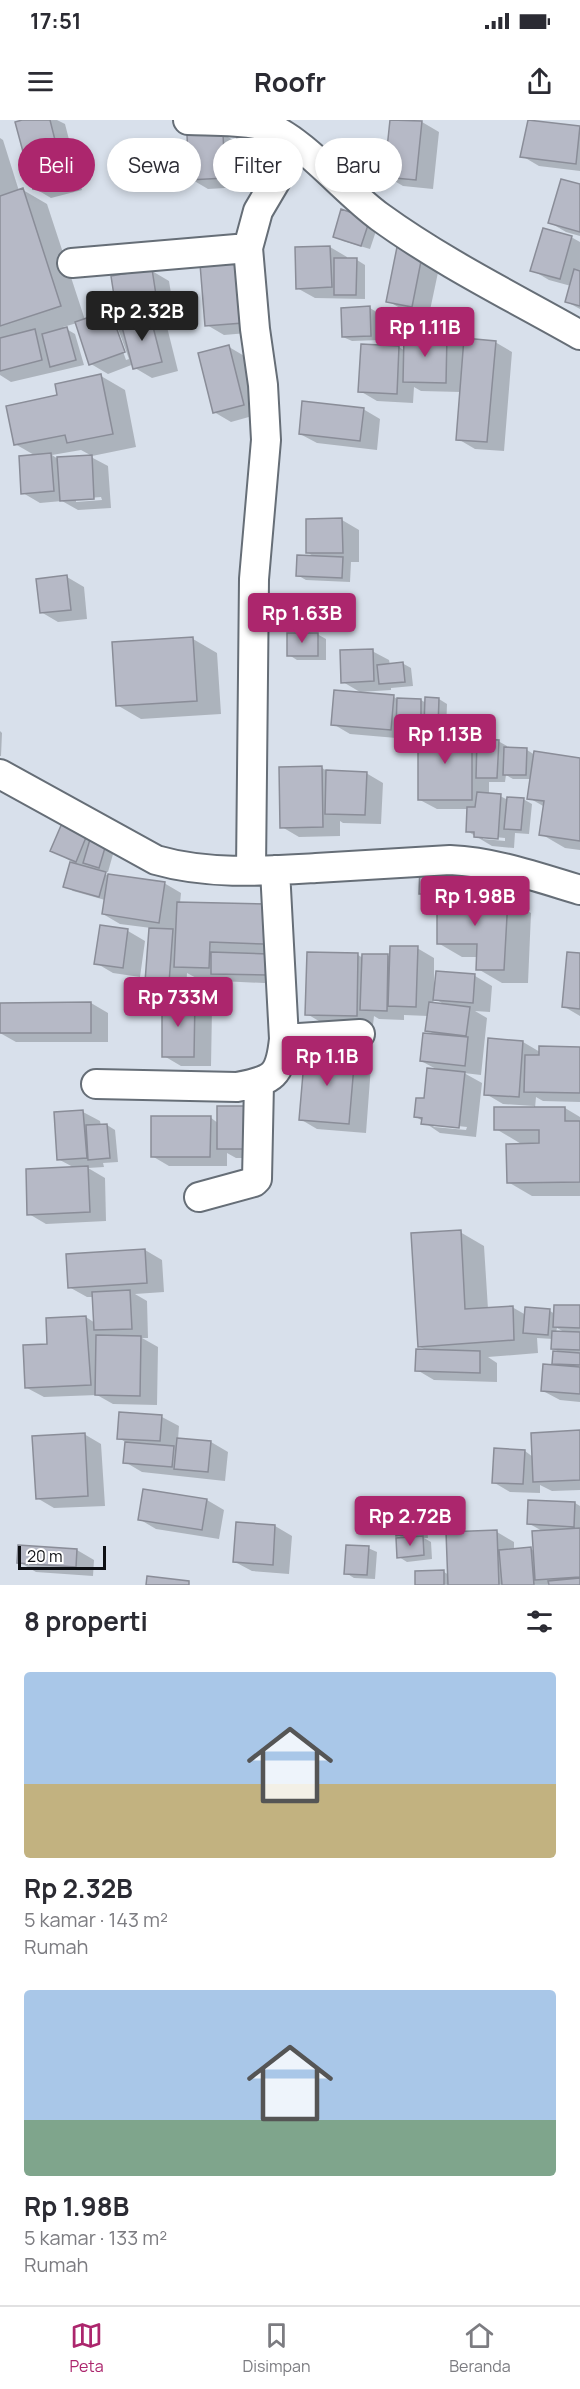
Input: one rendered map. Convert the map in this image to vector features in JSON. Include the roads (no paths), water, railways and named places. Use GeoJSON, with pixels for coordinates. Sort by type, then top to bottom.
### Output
{"type":"FeatureCollection","features":[{"type":"Feature","properties":{"kind":"street"},"geometry":{"type":"LineString","coordinates":[[188,120],[264,126],[288,138]]}},
{"type":"Feature","properties":{"kind":"street"},"geometry":{"type":"LineString","coordinates":[[303,150],[377,215],[415,241],[580,335]]}},
{"type":"Feature","properties":{"kind":"street"},"geometry":{"type":"LineString","coordinates":[[96,1084],[237,1087],[259,1083],[279,1068],[282,1062],[284,1039],[263,870],[254,579],[266,440],[263,385],[248,248],[258,211],[269,192]]}},
{"type":"Feature","properties":{"kind":"street"},"geometry":{"type":"LineString","coordinates":[[72,263],[248,248]]}},
{"type":"Feature","properties":{"kind":"street"},"geometry":{"type":"LineString","coordinates":[[0,774],[156,860],[178,866],[201,869],[263,870],[450,860],[477,861],[580,890]]}},
{"type":"Feature","properties":{"kind":"street"},"geometry":{"type":"LineString","coordinates":[[284,1039],[360,1034]]}},
{"type":"Feature","properties":{"kind":"street"},"geometry":{"type":"LineString","coordinates":[[200,1197],[254,1182],[257,1179],[259,1083]]}}]}
